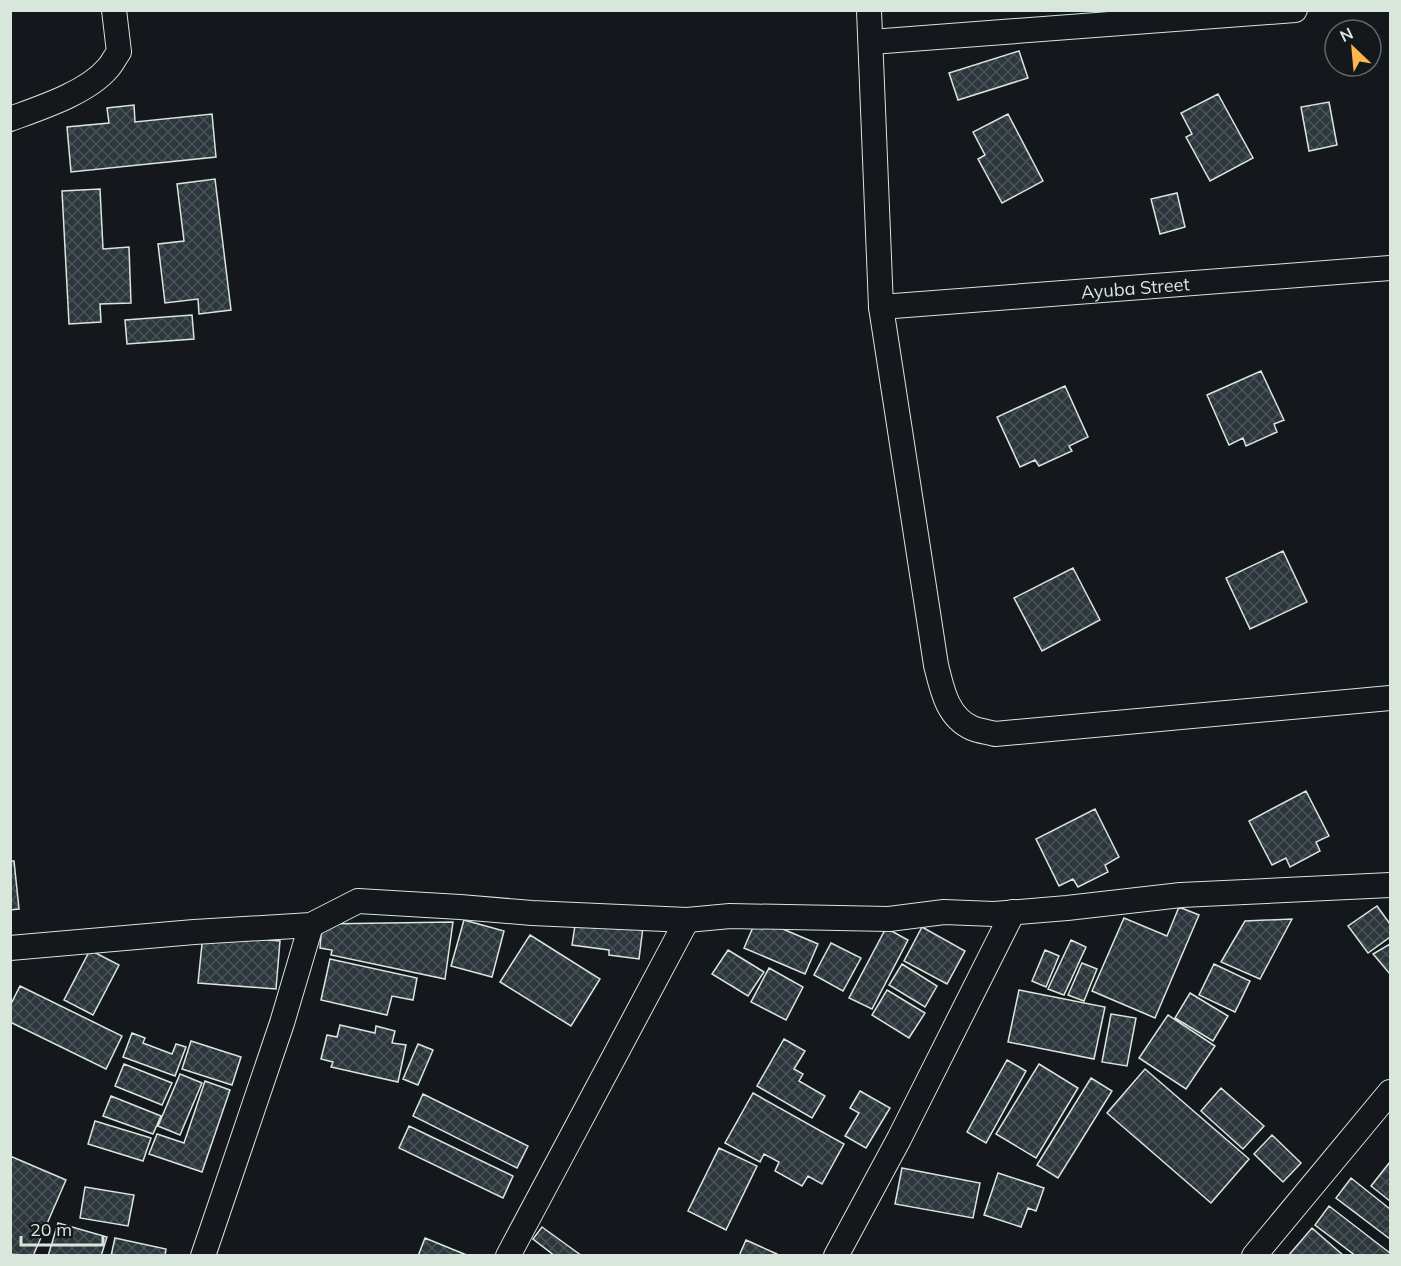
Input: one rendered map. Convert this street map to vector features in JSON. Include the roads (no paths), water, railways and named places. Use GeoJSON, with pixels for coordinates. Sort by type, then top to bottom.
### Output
{"type":"FeatureCollection","features":[{"type":"Feature","properties":{"kind":"street"},"geometry":{"type":"LineString","coordinates":[[10,119],[50,104],[87,85],[108,69],[119,52],[114,10]]}},
{"type":"Feature","properties":{"kind":"street"},"geometry":{"type":"LineString","coordinates":[[869,10],[881,307],[936,665],[953,714],[972,728],[995,734],[1390,698]]}},
{"type":"Feature","properties":{"kind":"street"},"geometry":{"type":"LineString","coordinates":[[871,42],[1295,10]]}},
{"type":"Feature","properties":{"kind":"street","name":"Ayuba Street"},"geometry":{"type":"LineString","coordinates":[[881,307],[1390,268]]}},
{"type":"Feature","properties":{"kind":"street"},"geometry":{"type":"LineString","coordinates":[[10,948],[311,925],[358,901],[532,913],[687,920],[741,916],[889,919],[944,912],[994,914],[1067,908],[1181,895],[1390,885]]}},
{"type":"Feature","properties":{"kind":"street"},"geometry":{"type":"LineString","coordinates":[[836,1256],[899,1139],[1013,912]]}},
{"type":"Feature","properties":{"kind":"street"},"geometry":{"type":"LineString","coordinates":[[508,1256],[687,920]]}},
{"type":"Feature","properties":{"kind":"street"},"geometry":{"type":"LineString","coordinates":[[204,1256],[282,1023],[311,925]]}},
{"type":"Feature","properties":{"kind":"street"},"geometry":{"type":"LineString","coordinates":[[1254,1256],[1390,1092]]}}]}
